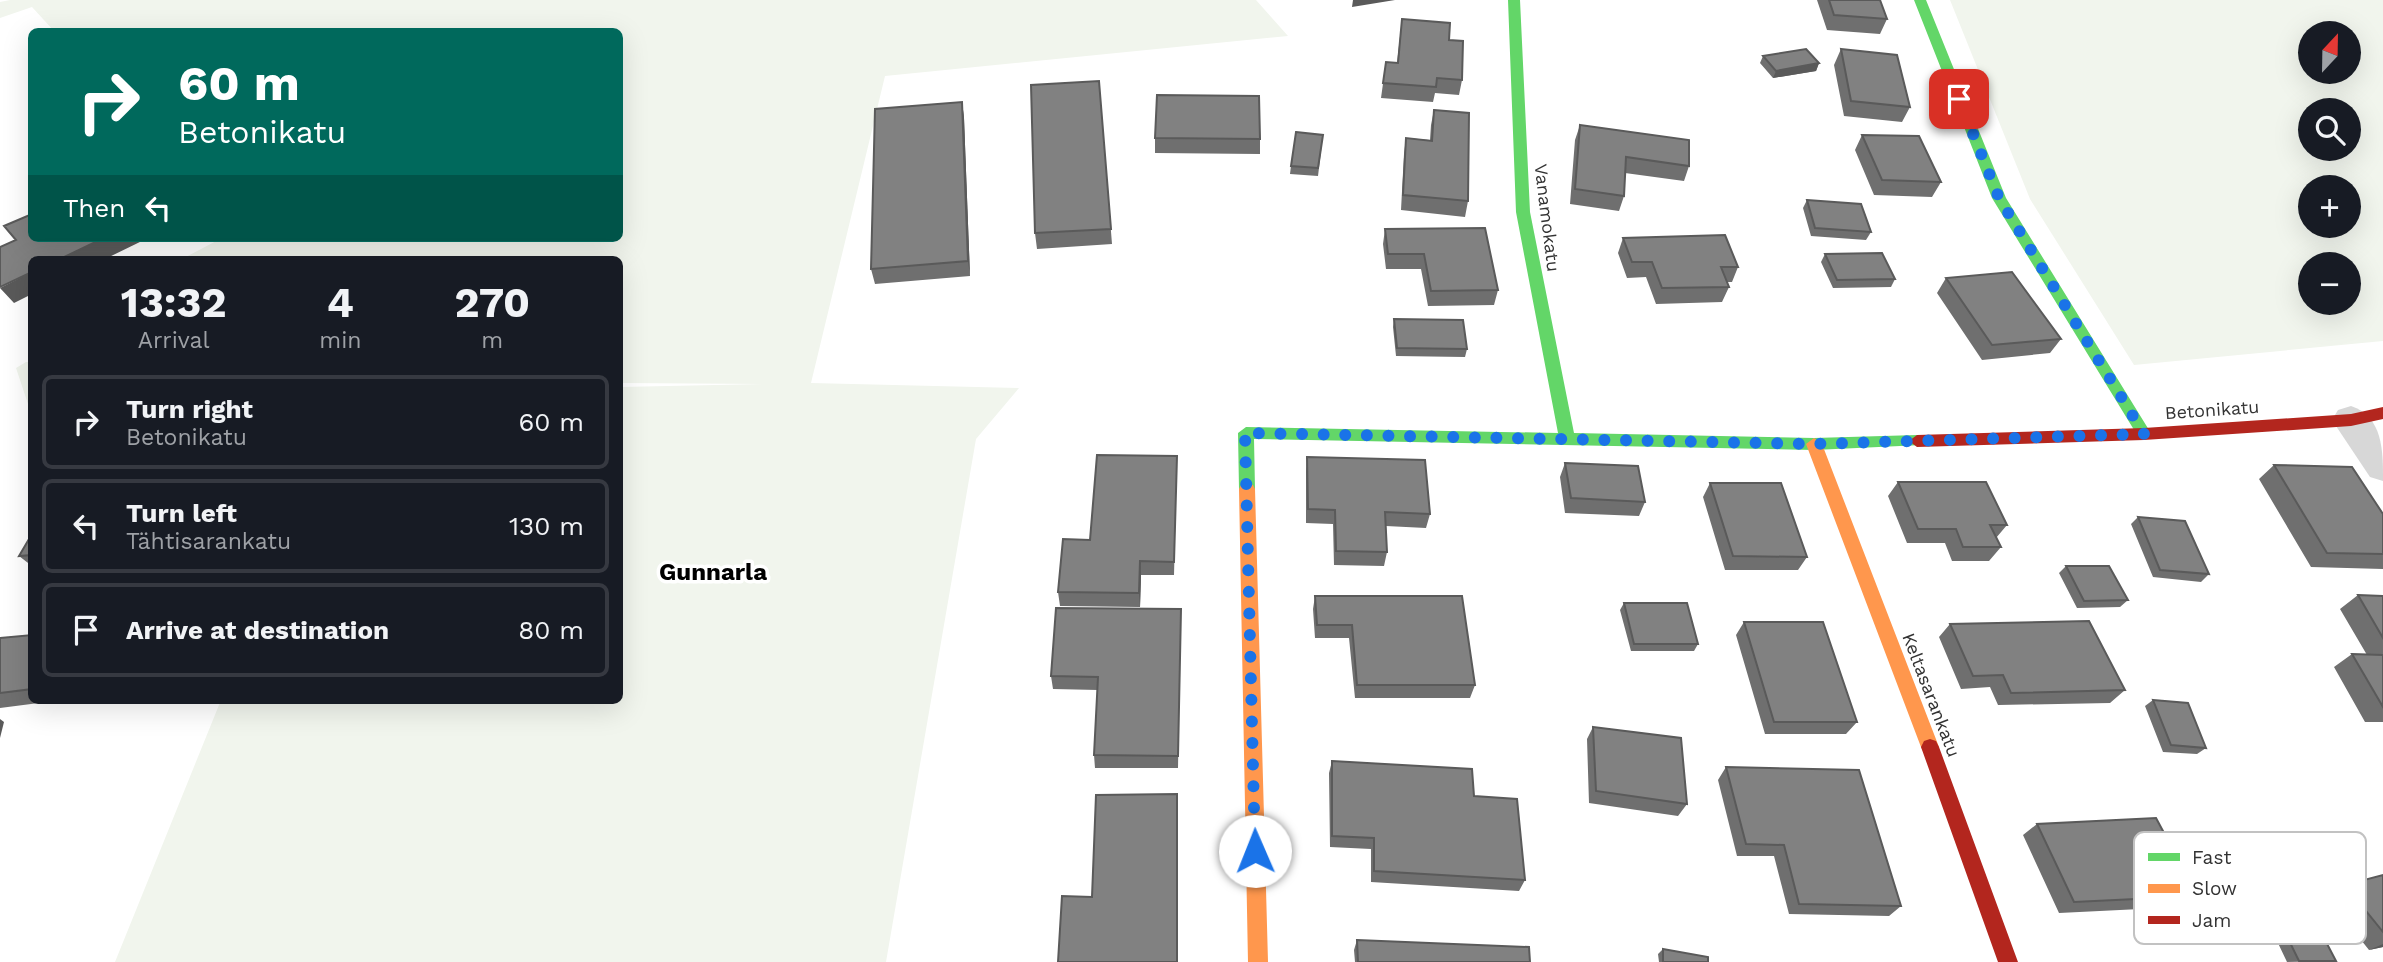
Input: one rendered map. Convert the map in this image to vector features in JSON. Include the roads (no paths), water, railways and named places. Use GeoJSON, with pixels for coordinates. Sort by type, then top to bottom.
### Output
{"type":"FeatureCollection","features":[{"type":"Feature","properties":{"kind":"street","name":"Vanamokatu"},"geometry":{"type":"LineString","coordinates":[[1514,0],[1523,212],[1567,439]]}},
{"type":"Feature","properties":{"kind":"street"},"geometry":{"type":"LineString","coordinates":[[1920,0],[1999,198],[2144,434]]}},
{"type":"Feature","properties":{"kind":"street","name":"Betonikatu"},"geometry":{"type":"LineString","coordinates":[[1258,962],[1245,433],[1814,444],[2144,434],[2367,416]]}},
{"type":"Feature","properties":{"kind":"street"},"geometry":{"type":"LineString","coordinates":[[2367,416],[2383,466]]}},
{"type":"Feature","properties":{"kind":"street","name":"Keltasarankatu"},"geometry":{"type":"LineString","coordinates":[[1814,444],[1966,841],[2008,962]]}},
{"type":"Feature","properties":{"kind":"district","name":"Gunnarla"},"geometry":{"type":"Point","coordinates":[713,572]}}]}
